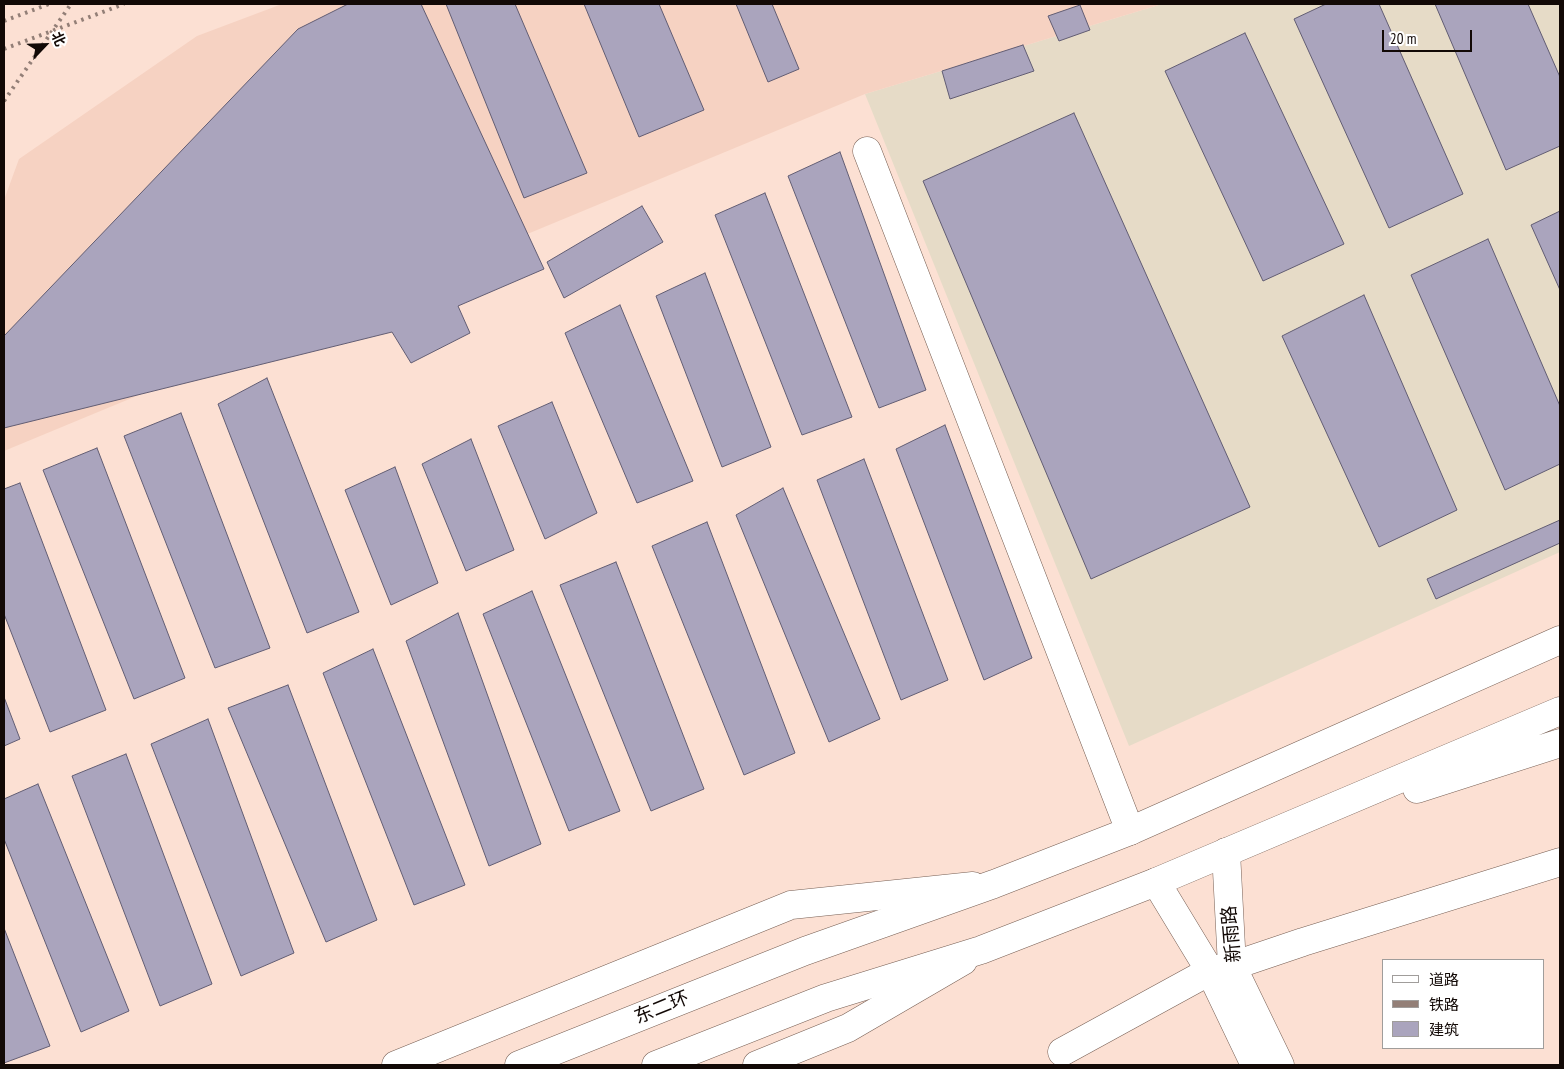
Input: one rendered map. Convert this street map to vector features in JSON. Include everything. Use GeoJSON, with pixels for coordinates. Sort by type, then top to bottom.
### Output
{"type":"FeatureCollection","features":[{"type":"Feature","properties":{"kind":"main road"},"geometry":{"type":"LineString","coordinates":[[867,151],[1130,831]]}},
{"type":"Feature","properties":{"kind":"main road"},"geometry":{"type":"LineString","coordinates":[[396,1065],[791,905],[994,884],[1130,831],[1560,640]]}},
{"type":"Feature","properties":{"kind":"main road"},"geometry":{"type":"LineString","coordinates":[[656,1065],[826,998],[981,950],[1156,882],[1560,711]]}},
{"type":"Feature","properties":{"kind":"main road"},"geometry":{"type":"LineString","coordinates":[[1235,848],[1560,743]]}},
{"type":"Feature","properties":{"kind":"main road","name":"新雨路"},"geometry":{"type":"LineString","coordinates":[[1235,848],[1221,968],[1255,1065]]}},
{"type":"Feature","properties":{"kind":"main road"},"geometry":{"type":"LineString","coordinates":[[1062,1052],[1221,968],[1560,862]]}},
{"type":"Feature","properties":{"kind":"main road","name":"新雨路"},"geometry":{"type":"LineString","coordinates":[[1156,882],[1221,968],[1280,1065]]}},
{"type":"Feature","properties":{"kind":"main road","name":"东二环"},"geometry":{"type":"LineString","coordinates":[[518,1065],[805,951],[994,884]]}},
{"type":"Feature","properties":{"kind":"main road"},"geometry":{"type":"LineString","coordinates":[[757,1065],[848,1028],[981,950]]}},
{"type":"Feature","properties":{"kind":"shaded area"},"geometry":{"type":"Polygon","coordinates":[[[282,4],[1162,4],[865,94],[4,451],[4,200],[19,159],[197,36],[282,4]]]}},
{"type":"Feature","properties":{"kind":"shaded area"},"geometry":{"type":"Polygon","coordinates":[[[1162,4],[1560,4],[1560,552],[1129,746],[865,94],[1162,4]]]}},
{"type":"Feature","properties":{"kind":"building"},"geometry":{"type":"Polygon","coordinates":[[[348,4],[421,4],[544,269],[458,306],[470,333],[411,363],[392,332],[4,428],[4,336],[298,29],[348,4]]]}},
{"type":"Feature","properties":{"kind":"building"},"geometry":{"type":"Polygon","coordinates":[[[446,4],[515,4],[587,173],[524,198],[446,4]]]}},
{"type":"Feature","properties":{"kind":"building"},"geometry":{"type":"Polygon","coordinates":[[[584,4],[659,4],[704,110],[639,137],[584,4]]]}},
{"type":"Feature","properties":{"kind":"building"},"geometry":{"type":"Polygon","coordinates":[[[736,4],[772,4],[799,69],[768,82],[736,4]]]}},
{"type":"Feature","properties":{"kind":"building"},"geometry":{"type":"Polygon","coordinates":[[[1326,4],[1379,4],[1463,194],[1389,228],[1294,19],[1326,4]]]}},
{"type":"Feature","properties":{"kind":"building"},"geometry":{"type":"Polygon","coordinates":[[[1435,4],[1528,4],[1560,77],[1560,146],[1506,170],[1435,4]]]}},
{"type":"Feature","properties":{"kind":"building"},"geometry":{"type":"Polygon","coordinates":[[[1080,5],[1090,30],[1059,41],[1048,16],[1080,5]]]}},
{"type":"Feature","properties":{"kind":"building"},"geometry":{"type":"Polygon","coordinates":[[[1245,33],[1344,244],[1263,281],[1165,71],[1245,33]]]}},
{"type":"Feature","properties":{"kind":"building"},"geometry":{"type":"Polygon","coordinates":[[[1023,45],[1034,71],[950,99],[942,71],[1023,45]]]}},
{"type":"Feature","properties":{"kind":"building"},"geometry":{"type":"Polygon","coordinates":[[[1074,113],[1250,507],[1091,579],[923,181],[1074,113]]]}},
{"type":"Feature","properties":{"kind":"building"},"geometry":{"type":"Polygon","coordinates":[[[840,152],[926,390],[879,408],[788,176],[840,152]]]}},
{"type":"Feature","properties":{"kind":"building"},"geometry":{"type":"Polygon","coordinates":[[[765,193],[852,417],[802,435],[715,215],[765,193]]]}},
{"type":"Feature","properties":{"kind":"building"},"geometry":{"type":"Polygon","coordinates":[[[642,206],[663,242],[564,298],[547,262],[642,206]]]}},
{"type":"Feature","properties":{"kind":"building"},"geometry":{"type":"Polygon","coordinates":[[[1560,211],[1560,290],[1531,225],[1560,211]]]}},
{"type":"Feature","properties":{"kind":"building"},"geometry":{"type":"Polygon","coordinates":[[[1488,239],[1560,406],[1560,464],[1505,490],[1411,275],[1488,239]]]}},
{"type":"Feature","properties":{"kind":"building"},"geometry":{"type":"Polygon","coordinates":[[[705,273],[771,447],[722,467],[656,296],[705,273]]]}},
{"type":"Feature","properties":{"kind":"building"},"geometry":{"type":"Polygon","coordinates":[[[1364,295],[1457,510],[1379,547],[1282,336],[1364,295]]]}},
{"type":"Feature","properties":{"kind":"building"},"geometry":{"type":"Polygon","coordinates":[[[620,305],[693,481],[637,503],[565,333],[620,305]]]}},
{"type":"Feature","properties":{"kind":"building"},"geometry":{"type":"Polygon","coordinates":[[[267,378],[359,612],[307,633],[218,404],[267,378]]]}},
{"type":"Feature","properties":{"kind":"building"},"geometry":{"type":"Polygon","coordinates":[[[552,402],[597,513],[545,539],[498,426],[552,402]]]}},
{"type":"Feature","properties":{"kind":"building"},"geometry":{"type":"Polygon","coordinates":[[[181,413],[270,648],[215,668],[124,436],[181,413]]]}},
{"type":"Feature","properties":{"kind":"building"},"geometry":{"type":"Polygon","coordinates":[[[945,425],[1032,658],[984,680],[896,449],[945,425]]]}},
{"type":"Feature","properties":{"kind":"building"},"geometry":{"type":"Polygon","coordinates":[[[471,439],[514,550],[466,571],[422,464],[471,439]]]}},
{"type":"Feature","properties":{"kind":"building"},"geometry":{"type":"Polygon","coordinates":[[[97,448],[185,678],[134,699],[43,470],[97,448]]]}},
{"type":"Feature","properties":{"kind":"building"},"geometry":{"type":"Polygon","coordinates":[[[864,459],[948,680],[901,700],[817,480],[864,459]]]}},
{"type":"Feature","properties":{"kind":"building"},"geometry":{"type":"Polygon","coordinates":[[[395,467],[438,583],[391,605],[345,490],[395,467]]]}},
{"type":"Feature","properties":{"kind":"building"},"geometry":{"type":"Polygon","coordinates":[[[20,483],[106,710],[50,732],[4,614],[4,489],[20,483]]]}},
{"type":"Feature","properties":{"kind":"building"},"geometry":{"type":"Polygon","coordinates":[[[783,488],[880,719],[829,742],[736,515],[783,488]]]}},
{"type":"Feature","properties":{"kind":"building"},"geometry":{"type":"Polygon","coordinates":[[[1560,520],[1560,543],[1436,599],[1427,579],[1560,520]]]}},
{"type":"Feature","properties":{"kind":"building"},"geometry":{"type":"Polygon","coordinates":[[[707,522],[795,753],[744,775],[652,546],[707,522]]]}},
{"type":"Feature","properties":{"kind":"building"},"geometry":{"type":"Polygon","coordinates":[[[616,562],[704,789],[651,811],[560,585],[616,562]]]}},
{"type":"Feature","properties":{"kind":"building"},"geometry":{"type":"Polygon","coordinates":[[[532,591],[620,811],[569,831],[483,614],[532,591]]]}},
{"type":"Feature","properties":{"kind":"building"},"geometry":{"type":"Polygon","coordinates":[[[458,613],[541,844],[489,866],[406,641],[458,613]]]}},
{"type":"Feature","properties":{"kind":"building"},"geometry":{"type":"Polygon","coordinates":[[[373,649],[465,885],[414,905],[323,673],[373,649]]]}},
{"type":"Feature","properties":{"kind":"building"},"geometry":{"type":"Polygon","coordinates":[[[288,685],[377,920],[326,942],[228,708],[288,685]]]}},
{"type":"Feature","properties":{"kind":"building"},"geometry":{"type":"Polygon","coordinates":[[[4,697],[20,739],[4,746],[4,697]]]}},
{"type":"Feature","properties":{"kind":"building"},"geometry":{"type":"Polygon","coordinates":[[[208,719],[294,953],[241,976],[151,744],[208,719]]]}},
{"type":"Feature","properties":{"kind":"building"},"geometry":{"type":"Polygon","coordinates":[[[126,754],[212,984],[160,1006],[72,776],[126,754]]]}},
{"type":"Feature","properties":{"kind":"building"},"geometry":{"type":"Polygon","coordinates":[[[38,784],[129,1011],[81,1032],[4,839],[4,799],[38,784]]]}},
{"type":"Feature","properties":{"kind":"building"},"geometry":{"type":"Polygon","coordinates":[[[4,928],[50,1046],[4,1063],[4,928]]]}},
{"type":"Feature","properties":{"kind":"railway"},"geometry":{"type":"LineString","coordinates":[[4,21],[49,4]]}},
{"type":"Feature","properties":{"kind":"railway"},"geometry":{"type":"LineString","coordinates":[[4,101],[71,4]]}},
{"type":"Feature","properties":{"kind":"railway"},"geometry":{"type":"LineString","coordinates":[[4,49],[124,4]]}}]}
